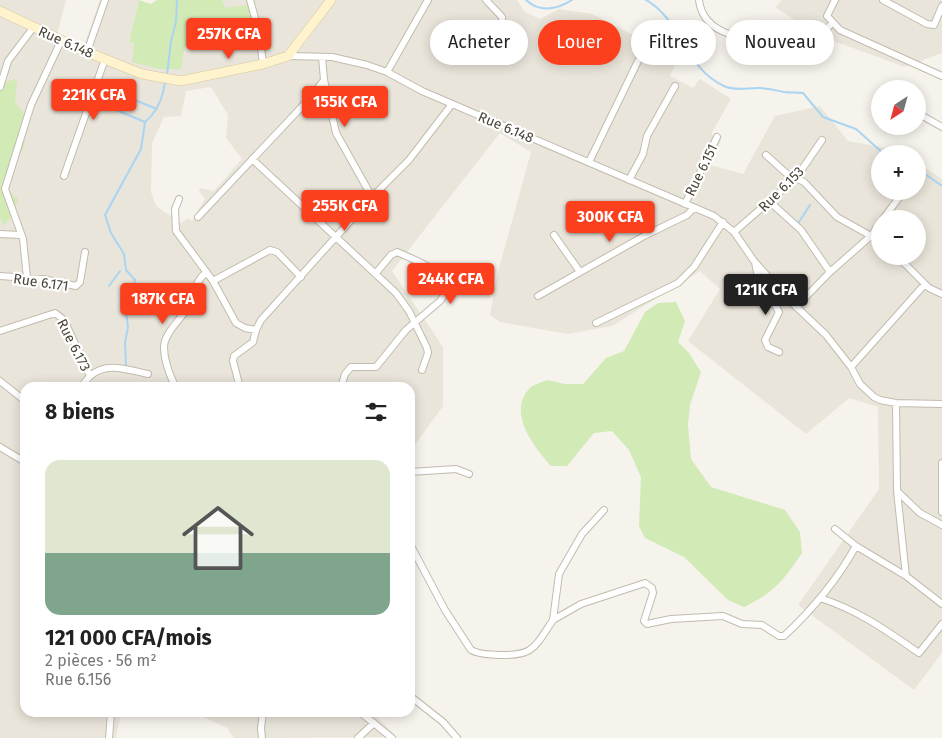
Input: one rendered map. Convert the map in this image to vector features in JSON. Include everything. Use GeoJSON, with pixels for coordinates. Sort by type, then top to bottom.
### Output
{"type":"FeatureCollection","features":[{"type":"Feature","properties":{"kind":"street"},"geometry":{"type":"LineString","coordinates":[[87,52],[105,0]]}},
{"type":"Feature","properties":{"kind":"street"},"geometry":{"type":"LineString","coordinates":[[250,0],[259,32],[263,64]]}},
{"type":"Feature","properties":{"kind":"street"},"geometry":{"type":"LineString","coordinates":[[288,56],[331,0]]}},
{"type":"Feature","properties":{"kind":"street"},"geometry":{"type":"LineString","coordinates":[[388,72],[428,0]]}},
{"type":"Feature","properties":{"kind":"street"},"geometry":{"type":"LineString","coordinates":[[486,0],[502,17],[502,20]]}},
{"type":"Feature","properties":{"kind":"street"},"geometry":{"type":"LineString","coordinates":[[699,0],[700,10],[708,23],[726,33]]}},
{"type":"Feature","properties":{"kind":"street"},"geometry":{"type":"LineString","coordinates":[[830,20],[827,16],[835,0]]}},
{"type":"Feature","properties":{"kind":"street"},"geometry":{"type":"LineString","coordinates":[[883,0],[927,24],[934,25],[942,6]]}},
{"type":"Feature","properties":{"kind":"street","name":"Rue 6.148"},"geometry":{"type":"LineString","coordinates":[[0,11],[87,52],[160,79],[195,79],[263,64],[288,56],[350,60],[388,72],[410,85],[452,104],[589,162],[723,222],[734,232],[754,261],[796,307],[826,334],[851,367],[860,384],[874,397],[880,400],[896,402],[942,404]]}},
{"type":"Feature","properties":{"kind":"street"},"geometry":{"type":"LineString","coordinates":[[834,25],[840,30],[942,76]]}},
{"type":"Feature","properties":{"kind":"street"},"geometry":{"type":"LineString","coordinates":[[0,87],[8,61],[33,28]]}},
{"type":"Feature","properties":{"kind":"street"},"geometry":{"type":"LineString","coordinates":[[27,278],[21,235],[3,195],[31,105],[61,40]]}},
{"type":"Feature","properties":{"kind":"street"},"geometry":{"type":"LineString","coordinates":[[322,57],[324,80],[336,133],[372,197]]}},
{"type":"Feature","properties":{"kind":"street"},"geometry":{"type":"LineString","coordinates":[[64,176],[105,59]]}},
{"type":"Feature","properties":{"kind":"street"},"geometry":{"type":"LineString","coordinates":[[589,162],[637,65]]}},
{"type":"Feature","properties":{"kind":"street"},"geometry":{"type":"LineString","coordinates":[[198,217],[310,98],[324,80]]}},
{"type":"Feature","properties":{"kind":"street"},"geometry":{"type":"LineString","coordinates":[[629,180],[643,154],[647,136],[675,86]]}},
{"type":"Feature","properties":{"kind":"street"},"geometry":{"type":"LineString","coordinates":[[238,382],[233,361],[234,356],[253,342],[261,320],[372,197],[414,155],[452,104]]}},
{"type":"Feature","properties":{"kind":"street"},"geometry":{"type":"LineString","coordinates":[[926,118],[942,127]]}},
{"type":"Feature","properties":{"kind":"street","name":"Rue 6.151"},"geometry":{"type":"LineString","coordinates":[[685,204],[717,137]]}},
{"type":"Feature","properties":{"kind":"street","name":"Rue 6.153"},"geometry":{"type":"LineString","coordinates":[[734,232],[796,178],[822,140]]}},
{"type":"Feature","properties":{"kind":"street"},"geometry":{"type":"LineString","coordinates":[[766,155],[786,173],[808,186],[837,217],[871,234]]}},
{"type":"Feature","properties":{"kind":"street"},"geometry":{"type":"LineString","coordinates":[[252,159],[396,293],[415,322],[428,353],[422,370]]}},
{"type":"Feature","properties":{"kind":"street"},"geometry":{"type":"LineString","coordinates":[[179,199],[175,209],[176,231],[213,281],[236,323],[245,328],[256,330]]}},
{"type":"Feature","properties":{"kind":"street"},"geometry":{"type":"LineString","coordinates":[[770,202],[801,230],[830,272]]}},
{"type":"Feature","properties":{"kind":"street"},"geometry":{"type":"LineString","coordinates":[[538,296],[644,236],[687,215],[694,208]]}},
{"type":"Feature","properties":{"kind":"street"},"geometry":{"type":"LineString","coordinates":[[596,323],[678,284],[694,266],[723,222]]}},
{"type":"Feature","properties":{"kind":"street"},"geometry":{"type":"LineString","coordinates":[[0,234],[21,235]]}},
{"type":"Feature","properties":{"kind":"street"},"geometry":{"type":"LineString","coordinates":[[554,235],[580,272]]}},
{"type":"Feature","properties":{"kind":"street"},"geometry":{"type":"LineString","coordinates":[[796,307],[830,272],[871,236]]}},
{"type":"Feature","properties":{"kind":"street"},"geometry":{"type":"LineString","coordinates":[[213,281],[270,250],[277,252],[301,277]]}},
{"type":"Feature","properties":{"kind":"street","name":"Rue 6.171"},"geometry":{"type":"LineString","coordinates":[[0,276],[27,278],[76,286],[80,282],[85,252]]}},
{"type":"Feature","properties":{"kind":"street"},"geometry":{"type":"LineString","coordinates":[[343,382],[345,374],[351,367],[376,367],[415,322],[446,294],[449,288],[446,282],[417,261],[397,252],[391,254],[376,273]]}},
{"type":"Feature","properties":{"kind":"street"},"geometry":{"type":"LineString","coordinates":[[754,261],[757,272],[780,312],[765,340],[768,347],[779,352]]}},
{"type":"Feature","properties":{"kind":"street"},"geometry":{"type":"LineString","coordinates":[[906,265],[925,284],[942,294]]}},
{"type":"Feature","properties":{"kind":"street"},"geometry":{"type":"LineString","coordinates":[[173,382],[164,345],[166,337],[188,306],[196,282],[206,273]]}},
{"type":"Feature","properties":{"kind":"street"},"geometry":{"type":"LineString","coordinates":[[851,367],[925,284]]}},
{"type":"Feature","properties":{"kind":"street","name":"Rue 6.173"},"geometry":{"type":"LineString","coordinates":[[0,331],[46,315],[59,314],[64,320],[90,376],[97,370],[108,367],[148,374]]}},
{"type":"Feature","properties":{"kind":"street"},"geometry":{"type":"LineString","coordinates":[[85,382],[90,376]]}},
{"type":"Feature","properties":{"kind":"street"},"geometry":{"type":"LineString","coordinates":[[0,382],[20,398]]}},
{"type":"Feature","properties":{"kind":"street"},"geometry":{"type":"LineString","coordinates":[[896,402],[897,491],[906,576]]}},
{"type":"Feature","properties":{"kind":"street"},"geometry":{"type":"LineString","coordinates":[[0,447],[20,459]]}},
{"type":"Feature","properties":{"kind":"street"},"geometry":{"type":"LineString","coordinates":[[942,463],[942,512]]}},
{"type":"Feature","properties":{"kind":"street"},"geometry":{"type":"LineString","coordinates":[[415,472],[456,469],[469,474]]}},
{"type":"Feature","properties":{"kind":"street"},"geometry":{"type":"LineString","coordinates":[[897,491],[920,512],[942,525]]}},
{"type":"Feature","properties":{"kind":"street"},"geometry":{"type":"LineString","coordinates":[[553,620],[559,574],[582,534],[604,510]]}},
{"type":"Feature","properties":{"kind":"street"},"geometry":{"type":"LineString","coordinates":[[836,529],[856,546],[906,576],[942,604]]}},
{"type":"Feature","properties":{"kind":"street"},"geometry":{"type":"LineString","coordinates":[[415,553],[445,610],[471,650],[478,654],[518,655],[528,652],[553,620],[581,604],[645,583],[652,588],[653,593],[644,622],[647,624],[671,619],[723,616],[742,624],[762,624],[778,636],[784,636],[820,598],[846,564],[856,546]]}},
{"type":"Feature","properties":{"kind":"street"},"geometry":{"type":"LineString","coordinates":[[820,598],[843,605],[874,622],[919,653],[942,624]]}},
{"type":"Feature","properties":{"kind":"street"},"geometry":{"type":"LineString","coordinates":[[415,700],[443,722],[457,738]]}},
{"type":"Feature","properties":{"kind":"street"},"geometry":{"type":"LineString","coordinates":[[109,738],[111,717]]}},
{"type":"Feature","properties":{"kind":"street"},"geometry":{"type":"LineString","coordinates":[[262,717],[262,738]]}},
{"type":"Feature","properties":{"kind":"street"},"geometry":{"type":"LineString","coordinates":[[366,717],[392,738]]}},
{"type":"Feature","properties":{"kind":"street"},"geometry":{"type":"LineString","coordinates":[[358,738],[374,723]]}},
{"type":"Feature","properties":{"kind":"shaded area"},"geometry":{"type":"Polygon","coordinates":[[[0,0],[66,0],[56,38],[83,48],[100,0],[139,0],[129,41],[134,43],[159,69],[181,69],[183,47],[189,41],[211,36],[217,47],[224,8],[222,0],[517,0],[525,12],[540,19],[559,9],[592,14],[604,20],[538,20],[538,65],[621,65],[621,29],[631,34],[631,65],[675,65],[670,76],[693,88],[700,79],[731,99],[711,134],[721,140],[710,165],[743,174],[775,116],[820,106],[848,141],[871,145],[871,200],[926,200],[926,168],[942,179],[942,653],[914,690],[798,605],[879,489],[878,407],[849,398],[806,434],[688,341],[720,289],[700,271],[612,326],[568,334],[500,322],[490,315],[498,272],[531,152],[500,133],[392,271],[443,347],[443,406],[415,445],[415,382],[20,382],[20,717],[120,717],[116,738],[0,738],[0,0]],[[211,87],[186,91],[181,116],[164,117],[152,143],[151,192],[156,206],[181,223],[188,218],[192,221],[205,199],[199,191],[200,188],[214,191],[242,159],[226,138],[228,115],[211,87]]]}},
{"type":"Feature","properties":{"kind":"shaded area"},"geometry":{"type":"Polygon","coordinates":[[[782,0],[942,0],[942,53],[905,67],[834,41],[834,20],[794,20],[775,7],[782,0]]]}},
{"type":"Feature","properties":{"kind":"shaded area"},"geometry":{"type":"Polygon","coordinates":[[[204,717],[377,717],[397,737],[234,738],[227,728],[204,717]]]}},
{"type":"Feature","properties":{"kind":"green space"},"geometry":{"type":"Polygon","coordinates":[[[139,0],[151,4],[157,0],[222,0],[225,8],[249,5],[254,32],[235,37],[234,42],[216,47],[211,36],[189,41],[186,44],[181,69],[159,69],[132,62],[134,43],[129,42],[139,0]]]}},
{"type":"Feature","properties":{"kind":"green space"},"geometry":{"type":"Polygon","coordinates":[[[14,79],[17,82],[15,102],[26,117],[25,139],[22,152],[16,155],[9,186],[9,191],[18,199],[14,213],[4,226],[0,218],[0,85],[14,79]]]}},
{"type":"Feature","properties":{"kind":"green space"},"geometry":{"type":"Polygon","coordinates":[[[676,302],[685,321],[678,342],[689,353],[701,372],[690,405],[688,425],[691,459],[711,487],[785,510],[800,532],[802,553],[789,571],[771,591],[744,607],[728,600],[684,557],[645,538],[639,526],[641,477],[629,450],[612,431],[594,433],[567,466],[551,466],[531,440],[522,418],[523,398],[530,388],[548,380],[565,384],[583,384],[606,358],[624,351],[645,312],[658,303],[676,302]]]}},
{"type":"Feature","properties":{"kind":"waterway"},"geometry":{"type":"LineString","coordinates":[[167,75],[171,41],[176,22],[177,0]]}},
{"type":"Feature","properties":{"kind":"waterway"},"geometry":{"type":"LineString","coordinates":[[526,0],[537,7],[548,9],[572,0]]}},
{"type":"Feature","properties":{"kind":"waterway"},"geometry":{"type":"LineString","coordinates":[[646,0],[668,19],[700,68],[711,78],[724,86],[732,88],[762,88],[803,93],[823,117],[856,129],[874,145]]}},
{"type":"Feature","properties":{"kind":"waterway"},"geometry":{"type":"LineString","coordinates":[[126,365],[125,343],[128,327],[126,313],[135,280],[126,270],[124,254],[111,233],[105,215],[141,149],[145,122],[159,104],[165,82]]}},
{"type":"Feature","properties":{"kind":"waterway"},"geometry":{"type":"LineString","coordinates":[[122,95],[157,109]]}},
{"type":"Feature","properties":{"kind":"waterway"},"geometry":{"type":"LineString","coordinates":[[116,110],[145,122]]}},
{"type":"Feature","properties":{"kind":"waterway"},"geometry":{"type":"LineString","coordinates":[[926,175],[942,186]]}},
{"type":"Feature","properties":{"kind":"waterway"},"geometry":{"type":"LineString","coordinates":[[797,225],[810,205]]}},
{"type":"Feature","properties":{"kind":"waterway"},"geometry":{"type":"LineString","coordinates":[[109,286],[120,271]]}}]}
